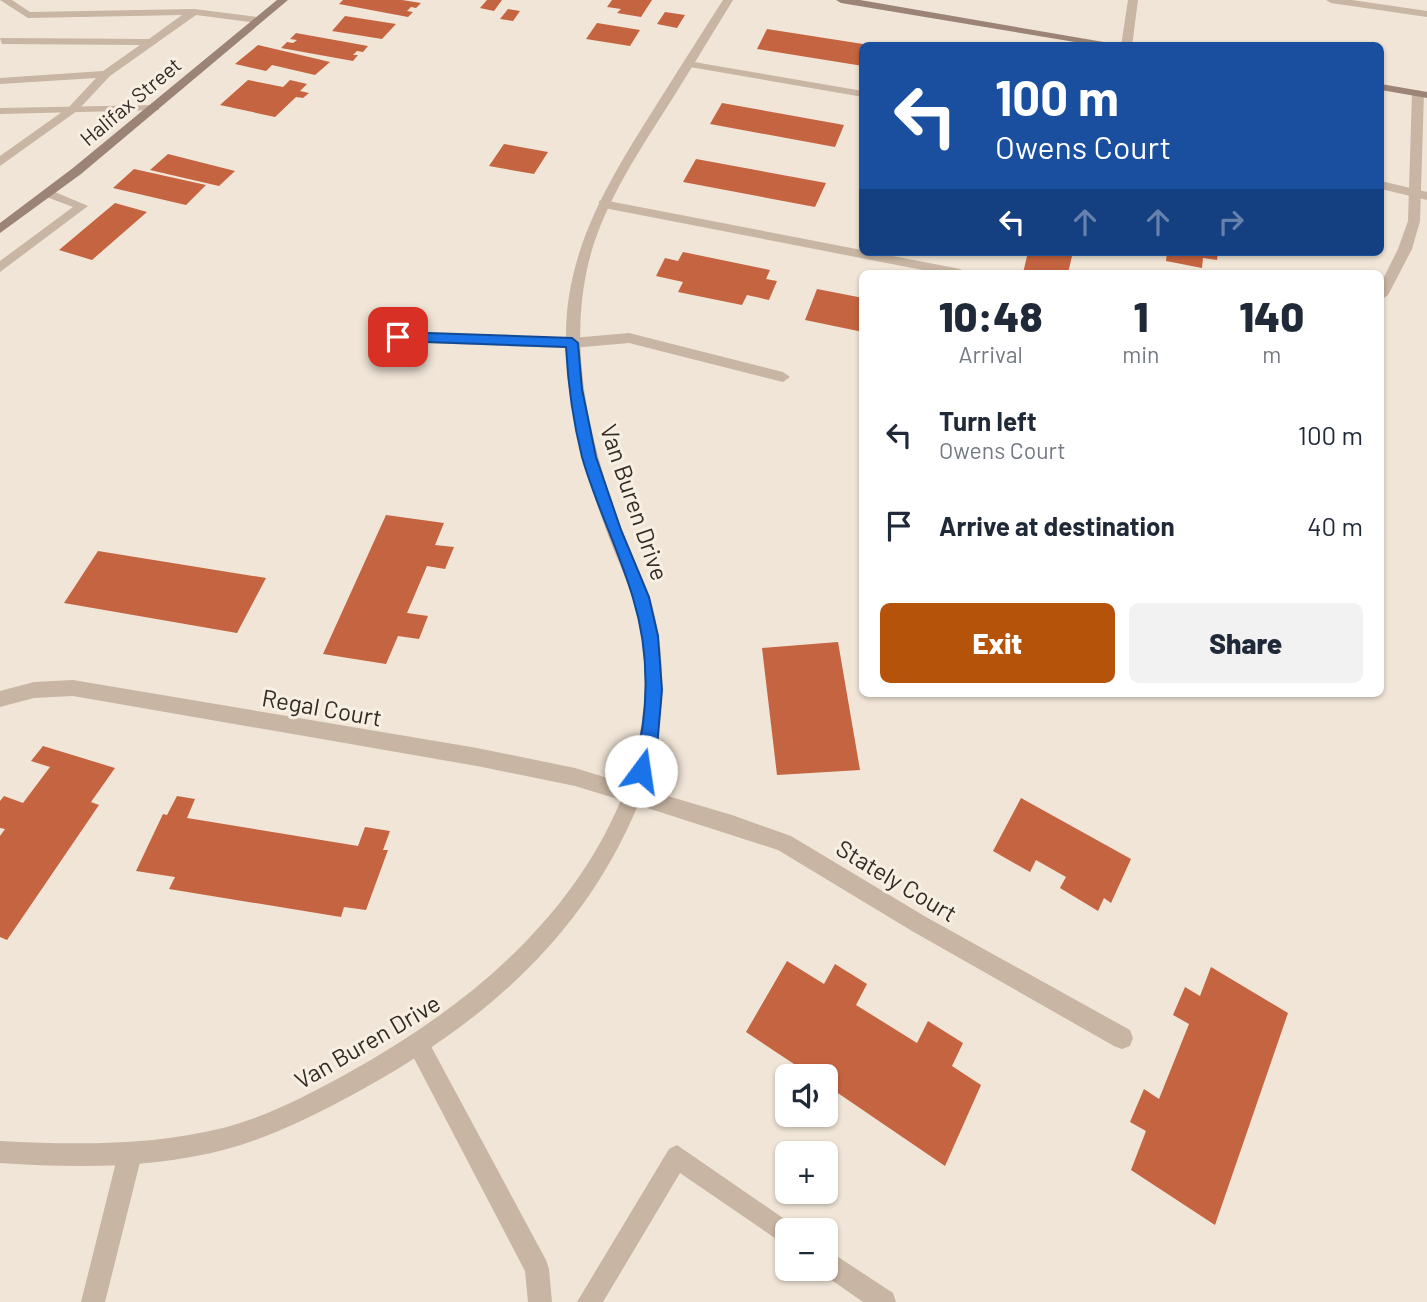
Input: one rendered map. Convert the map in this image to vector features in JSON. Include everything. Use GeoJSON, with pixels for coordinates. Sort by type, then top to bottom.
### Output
{"type":"FeatureCollection","features":[{"type":"Feature","properties":{"kind":"main road","name":"Halifax Street"},"geometry":{"type":"LineString","coordinates":[[0,229],[155,108],[282,0]]}},
{"type":"Feature","properties":{"kind":"main road"},"geometry":{"type":"LineString","coordinates":[[841,0],[1099,42]]}},
{"type":"Feature","properties":{"kind":"main road"},"geometry":{"type":"LineString","coordinates":[[1384,88],[1422,94]]}},
{"type":"Feature","properties":{"kind":"street"},"geometry":{"type":"LineString","coordinates":[[5,0],[28,15],[194,12],[257,20]]}},
{"type":"Feature","properties":{"kind":"street","name":"Van Buren Drive"},"geometry":{"type":"LineString","coordinates":[[0,1152],[78,1157],[173,1150],[232,1137],[325,1098],[418,1045],[461,1015],[532,954],[564,918],[604,857],[634,795],[649,747],[654,690],[650,636],[641,597],[589,457],[575,389],[572,343],[576,291],[587,245],[603,204],[728,0]]}},
{"type":"Feature","properties":{"kind":"street"},"geometry":{"type":"LineString","coordinates":[[1125,42],[1133,0]]}},
{"type":"Feature","properties":{"kind":"street"},"geometry":{"type":"LineString","coordinates":[[1331,0],[1427,14]]}},
{"type":"Feature","properties":{"kind":"street"},"geometry":{"type":"LineString","coordinates":[[0,162],[73,109],[106,74],[194,12]]}},
{"type":"Feature","properties":{"kind":"street"},"geometry":{"type":"LineString","coordinates":[[19,23],[28,15]]}},
{"type":"Feature","properties":{"kind":"street"},"geometry":{"type":"LineString","coordinates":[[1,41],[10,32]]}},
{"type":"Feature","properties":{"kind":"street"},"geometry":{"type":"LineString","coordinates":[[1,41],[151,42]]}},
{"type":"Feature","properties":{"kind":"street"},"geometry":{"type":"LineString","coordinates":[[688,64],[859,93]]}},
{"type":"Feature","properties":{"kind":"street"},"geometry":{"type":"LineString","coordinates":[[0,80],[106,74]]}},
{"type":"Feature","properties":{"kind":"street"},"geometry":{"type":"LineString","coordinates":[[1384,289],[1405,250],[1422,194],[1422,94]]}},
{"type":"Feature","properties":{"kind":"street"},"geometry":{"type":"LineString","coordinates":[[0,111],[155,108]]}},
{"type":"Feature","properties":{"kind":"street"},"geometry":{"type":"LineString","coordinates":[[1384,186],[1422,194]]}},
{"type":"Feature","properties":{"kind":"street"},"geometry":{"type":"LineString","coordinates":[[0,268],[82,206],[48,193]]}},
{"type":"Feature","properties":{"kind":"street"},"geometry":{"type":"LineString","coordinates":[[603,204],[859,253]]}},
{"type":"Feature","properties":{"kind":"street"},"geometry":{"type":"LineString","coordinates":[[872,256],[944,270]]}},
{"type":"Feature","properties":{"kind":"street"},"geometry":{"type":"LineString","coordinates":[[398,337],[572,343],[629,338],[783,377]]}},
{"type":"Feature","properties":{"kind":"street","name":"Regal Court"},"geometry":{"type":"LineString","coordinates":[[0,699],[34,690],[73,688],[477,757],[575,777],[634,795]]}},
{"type":"Feature","properties":{"kind":"street","name":"Stately Court"},"geometry":{"type":"LineString","coordinates":[[634,795],[732,824],[784,843],[919,924],[1122,1038]]}},
{"type":"Feature","properties":{"kind":"street"},"geometry":{"type":"LineString","coordinates":[[418,1045],[537,1269],[540,1302]]}},
{"type":"Feature","properties":{"kind":"street"},"geometry":{"type":"LineString","coordinates":[[93,1302],[130,1154]]}},
{"type":"Feature","properties":{"kind":"street"},"geometry":{"type":"LineString","coordinates":[[589,1302],[677,1157],[775,1226]]}},
{"type":"Feature","properties":{"kind":"street"},"geometry":{"type":"LineString","coordinates":[[838,1269],[884,1302]]}},
{"type":"Feature","properties":{"kind":"building"},"geometry":{"type":"Polygon","coordinates":[[[343,0],[402,0],[421,3],[407,11],[413,12],[408,17],[339,4],[343,0]]]}},
{"type":"Feature","properties":{"kind":"building"},"geometry":{"type":"Polygon","coordinates":[[[487,0],[502,0],[494,11],[480,8],[487,0]]]}},
{"type":"Feature","properties":{"kind":"building"},"geometry":{"type":"Polygon","coordinates":[[[612,0],[652,0],[641,17],[617,13],[621,9],[607,7],[612,0]]]}},
{"type":"Feature","properties":{"kind":"building"},"geometry":{"type":"Polygon","coordinates":[[[508,9],[520,11],[513,21],[500,19],[508,9]]]}},
{"type":"Feature","properties":{"kind":"building"},"geometry":{"type":"Polygon","coordinates":[[[665,12],[685,15],[677,28],[657,24],[665,12]]]}},
{"type":"Feature","properties":{"kind":"building"},"geometry":{"type":"Polygon","coordinates":[[[345,16],[396,24],[382,39],[332,31],[345,16]]]}},
{"type":"Feature","properties":{"kind":"building"},"geometry":{"type":"Polygon","coordinates":[[[597,23],[640,30],[630,46],[586,39],[597,23]]]}},
{"type":"Feature","properties":{"kind":"building"},"geometry":{"type":"Polygon","coordinates":[[[767,29],[859,43],[859,65],[757,49],[767,29]]]}},
{"type":"Feature","properties":{"kind":"building"},"geometry":{"type":"Polygon","coordinates":[[[296,33],[368,46],[363,52],[357,51],[353,55],[358,55],[353,61],[281,48],[287,42],[293,43],[297,40],[290,39],[296,33]]]}},
{"type":"Feature","properties":{"kind":"building"},"geometry":{"type":"Polygon","coordinates":[[[258,45],[330,62],[315,75],[272,65],[266,71],[235,64],[258,45]]]}},
{"type":"Feature","properties":{"kind":"building"},"geometry":{"type":"Polygon","coordinates":[[[248,80],[283,87],[290,80],[307,84],[300,91],[309,93],[303,98],[296,97],[275,117],[220,105],[248,80]]]}},
{"type":"Feature","properties":{"kind":"building"},"geometry":{"type":"Polygon","coordinates":[[[722,103],[844,125],[835,147],[710,124],[722,103]]]}},
{"type":"Feature","properties":{"kind":"building"},"geometry":{"type":"Polygon","coordinates":[[[504,144],[548,152],[534,174],[489,166],[504,144]]]}},
{"type":"Feature","properties":{"kind":"building"},"geometry":{"type":"Polygon","coordinates":[[[168,154],[235,171],[219,186],[150,170],[168,154]]]}},
{"type":"Feature","properties":{"kind":"building"},"geometry":{"type":"Polygon","coordinates":[[[696,159],[826,183],[815,207],[683,182],[696,159]]]}},
{"type":"Feature","properties":{"kind":"building"},"geometry":{"type":"Polygon","coordinates":[[[134,169],[206,185],[186,205],[113,188],[134,169]]]}},
{"type":"Feature","properties":{"kind":"building"},"geometry":{"type":"Polygon","coordinates":[[[115,203],[147,212],[92,260],[59,250],[115,203]]]}},
{"type":"Feature","properties":{"kind":"building"},"geometry":{"type":"Polygon","coordinates":[[[683,252],[770,270],[766,279],[777,281],[769,300],[747,295],[742,305],[678,292],[683,282],[656,276],[665,258],[678,261],[683,252]]]}},
{"type":"Feature","properties":{"kind":"building"},"geometry":{"type":"Polygon","coordinates":[[[1027,256],[1072,256],[1069,270],[1024,270],[1027,256]]]}},
{"type":"Feature","properties":{"kind":"building"},"geometry":{"type":"Polygon","coordinates":[[[1167,256],[1218,256],[1217,260],[1203,258],[1202,268],[1166,261],[1167,256]]]}},
{"type":"Feature","properties":{"kind":"building"},"geometry":{"type":"Polygon","coordinates":[[[817,289],[859,297],[859,331],[805,320],[817,289]]]}},
{"type":"Feature","properties":{"kind":"building"},"geometry":{"type":"Polygon","coordinates":[[[386,515],[444,523],[435,545],[454,547],[445,569],[427,566],[407,613],[428,616],[419,639],[398,636],[386,664],[323,654],[386,515]]]}},
{"type":"Feature","properties":{"kind":"building"},"geometry":{"type":"Polygon","coordinates":[[[98,551],[266,578],[237,633],[64,603],[98,551]]]}},
{"type":"Feature","properties":{"kind":"building"},"geometry":{"type":"Polygon","coordinates":[[[838,642],[860,770],[777,775],[762,648],[838,642]]]}},
{"type":"Feature","properties":{"kind":"building"},"geometry":{"type":"Polygon","coordinates":[[[43,746],[115,768],[91,802],[99,805],[7,940],[0,937],[0,836],[5,829],[0,828],[0,801],[4,796],[23,803],[50,767],[31,761],[43,746]]]}},
{"type":"Feature","properties":{"kind":"building"},"geometry":{"type":"Polygon","coordinates":[[[177,796],[195,799],[187,818],[358,846],[365,827],[390,831],[383,850],[388,850],[366,910],[344,907],[341,917],[169,889],[175,877],[136,871],[163,814],[167,815],[177,796]]]}},
{"type":"Feature","properties":{"kind":"building"},"geometry":{"type":"Polygon","coordinates":[[[1021,798],[1131,859],[1111,903],[1104,898],[1098,911],[1060,888],[1066,877],[1036,860],[1030,872],[993,851],[1021,798]]]}},
{"type":"Feature","properties":{"kind":"building"},"geometry":{"type":"Polygon","coordinates":[[[787,961],[824,984],[835,964],[867,984],[856,1005],[917,1043],[928,1021],[963,1043],[952,1066],[981,1085],[945,1166],[838,1093],[838,1064],[794,1064],[746,1032],[787,961]]]}},
{"type":"Feature","properties":{"kind":"building"},"geometry":{"type":"Polygon","coordinates":[[[1211,967],[1288,1013],[1215,1225],[1131,1170],[1146,1131],[1130,1122],[1144,1089],[1159,1099],[1189,1024],[1173,1015],[1185,987],[1200,996],[1211,967]]]}},
{"type":"Feature","properties":{"kind":"route"},"geometry":{"type":"LineString","coordinates":[[398,337],[572,343],[575,389],[589,457],[641,597],[650,636],[654,690],[649,747],[641,771]]}}]}
